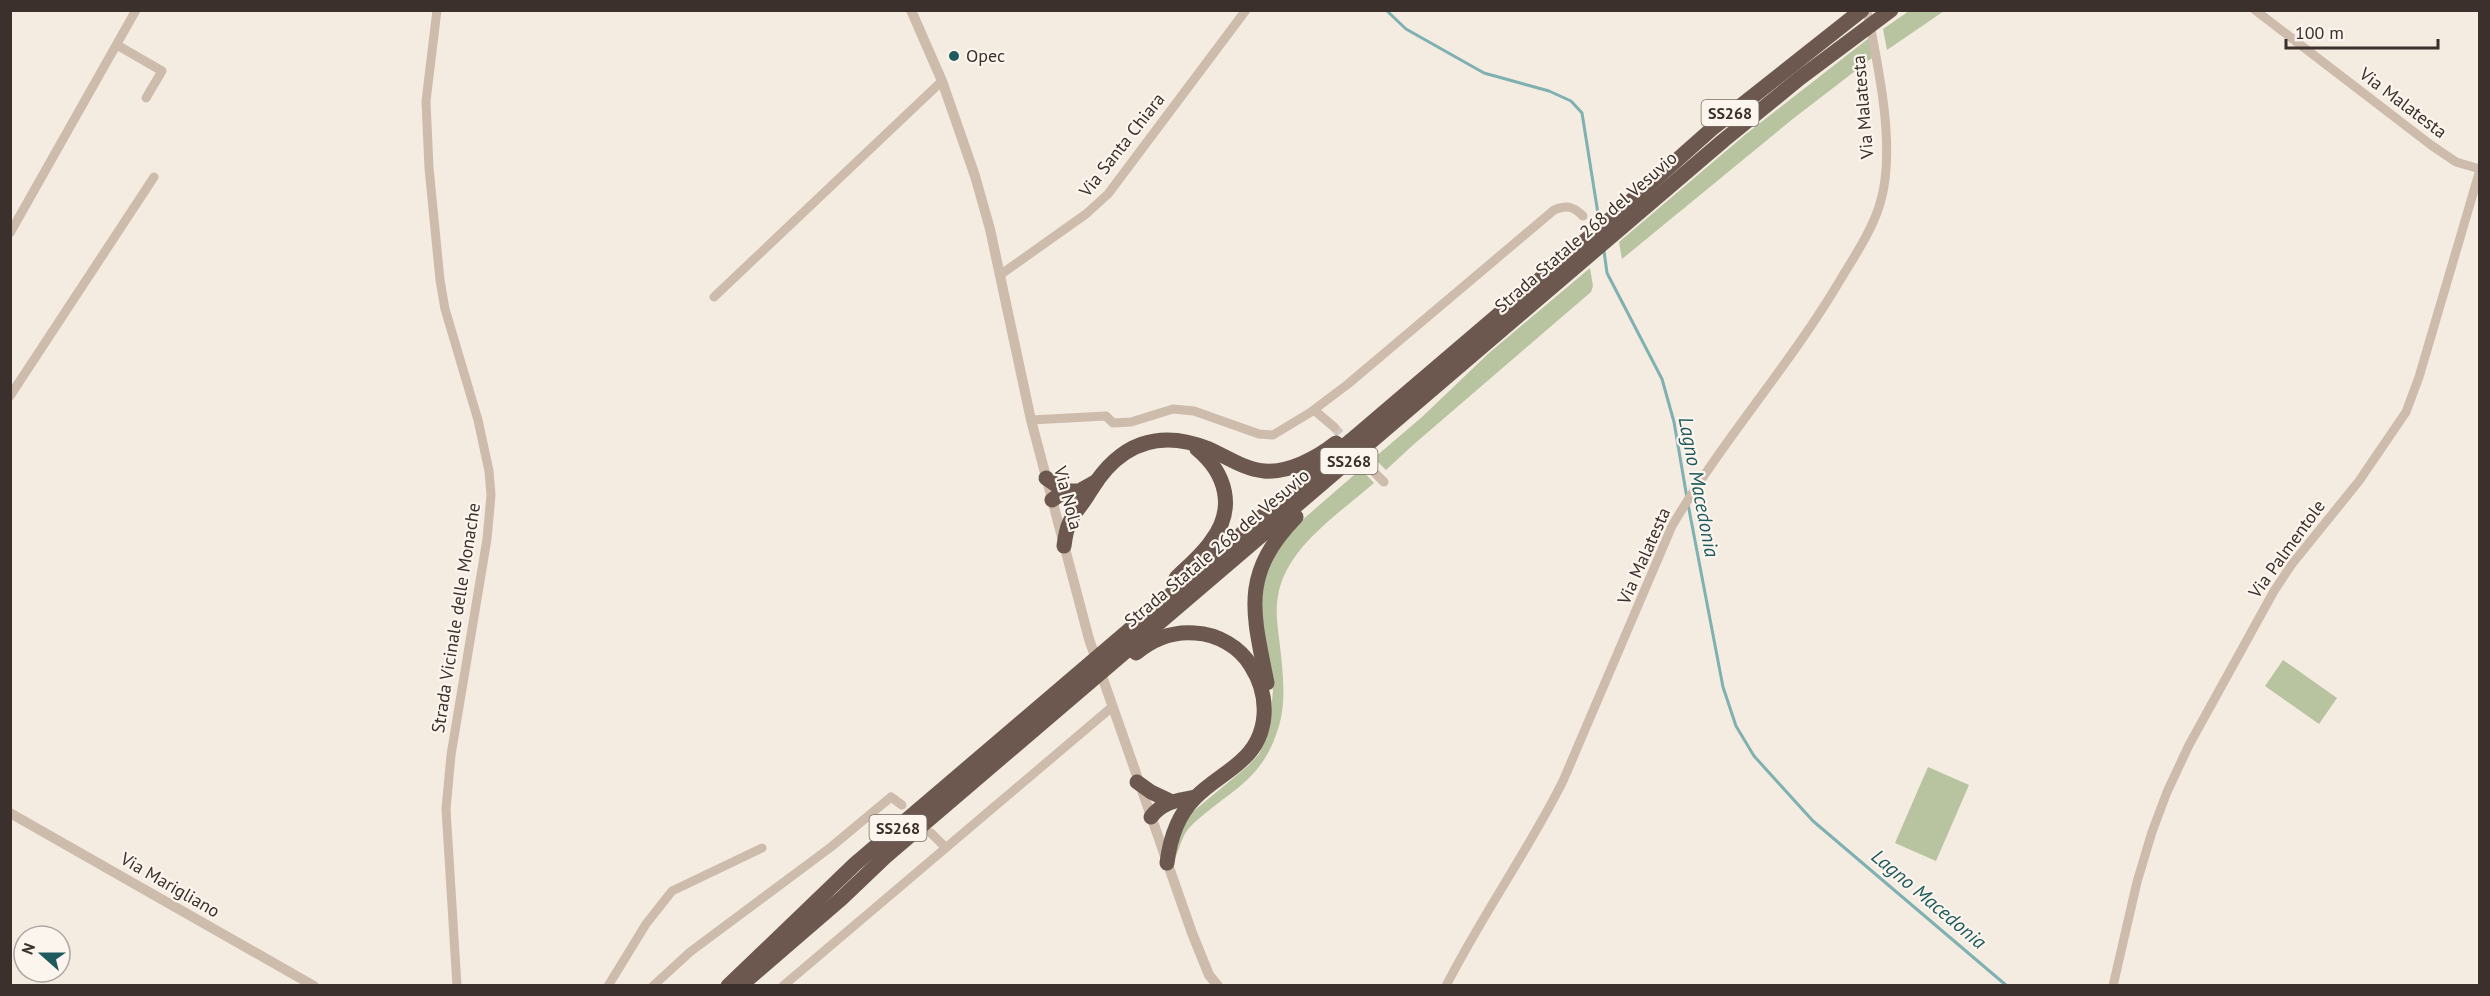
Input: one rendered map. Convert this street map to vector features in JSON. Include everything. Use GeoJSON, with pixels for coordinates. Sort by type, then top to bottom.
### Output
{"type":"FeatureCollection","features":[{"type":"Feature","properties":{"kind":"highway","name":"Strada Statale 268 del Vesuvio"},"geometry":{"type":"LineString","coordinates":[[1112,656],[1366,446],[1616,223],[1857,35],[1879,13]]}},
{"type":"Feature","properties":{"kind":"highway","name":"Strada Statale 268 del Vesuvio"},"geometry":{"type":"LineString","coordinates":[[1616,223],[1714,127],[1857,14]]}},
{"type":"Feature","properties":{"kind":"highway","name":"Strada Statale 268 del Vesuvio"},"geometry":{"type":"LineString","coordinates":[[1112,656],[1446,360],[1581,253]]}},
{"type":"Feature","properties":{"kind":"highway","name":"SS268"},"geometry":{"type":"LineString","coordinates":[[1064,546],[1066,526],[1096,481],[1126,452],[1139,444],[1162,438],[1191,443],[1246,466],[1265,471],[1286,470],[1332,446],[1446,360]]}},
{"type":"Feature","properties":{"kind":"highway","name":"SS268"},"geometry":{"type":"LineString","coordinates":[[740,986],[1079,689],[1112,656],[1212,541],[1226,508],[1224,483],[1215,467],[1191,443]]}},
{"type":"Feature","properties":{"kind":"highway","name":"SS268"},"geometry":{"type":"LineString","coordinates":[[1264,692],[1267,683],[1256,635],[1254,612],[1257,579],[1263,561],[1275,539],[1366,446]]}},
{"type":"Feature","properties":{"kind":"highway"},"geometry":{"type":"LineString","coordinates":[[1046,478],[1056,499],[1079,507]]}},
{"type":"Feature","properties":{"kind":"highway","name":"SS268"},"geometry":{"type":"LineString","coordinates":[[1056,499],[1079,491],[1096,481]]}},
{"type":"Feature","properties":{"kind":"highway","name":"SS268"},"geometry":{"type":"LineString","coordinates":[[728,986],[855,864],[1079,689],[1112,656],[1144,647],[1161,637],[1181,632],[1205,634],[1232,646],[1248,661],[1264,692],[1266,708],[1256,743],[1244,760],[1195,797],[1179,818],[1170,844],[1167,863]]}},
{"type":"Feature","properties":{"kind":"highway"},"geometry":{"type":"LineString","coordinates":[[1137,783],[1170,801]]}},
{"type":"Feature","properties":{"kind":"highway","name":"SS268"},"geometry":{"type":"LineString","coordinates":[[1170,801],[1195,797]]}},
{"type":"Feature","properties":{"kind":"highway"},"geometry":{"type":"LineString","coordinates":[[1170,801],[1160,807],[1151,820],[1165,823],[1179,818]]}},
{"type":"Feature","properties":{"kind":"street"},"geometry":{"type":"LineString","coordinates":[[10,233],[136,10]]}},
{"type":"Feature","properties":{"kind":"street","name":"Strada Vicinale delle Monache"},"geometry":{"type":"LineString","coordinates":[[437,10],[426,100],[429,168],[440,280],[445,309],[478,420],[489,471],[491,495],[487,539],[452,755],[446,809],[457,986]]}},
{"type":"Feature","properties":{"kind":"street","name":"Via Nola"},"geometry":{"type":"LineString","coordinates":[[911,10],[942,81],[981,192],[1046,478]]}},
{"type":"Feature","properties":{"kind":"street","name":"Via Santa Chiara"},"geometry":{"type":"LineString","coordinates":[[1000,275],[1086,214],[1108,194],[1246,10]]}},
{"type":"Feature","properties":{"kind":"street","name":"Via Malatesta"},"geometry":{"type":"LineString","coordinates":[[2256,10],[2431,146],[2456,162],[2480,169]]}},
{"type":"Feature","properties":{"kind":"street","name":"Via Malatesta"},"geometry":{"type":"LineString","coordinates":[[1446,986],[1481,919],[1546,815],[1563,781],[1672,526],[1707,472],[1806,335],[1865,237],[1881,201],[1886,141],[1876,58],[1879,13]]}},
{"type":"Feature","properties":{"kind":"street"},"geometry":{"type":"LineString","coordinates":[[117,45],[162,71],[146,98]]}},
{"type":"Feature","properties":{"kind":"street"},"geometry":{"type":"LineString","coordinates":[[714,297],[942,81]]}},
{"type":"Feature","properties":{"kind":"street","name":"Via Palmentole"},"geometry":{"type":"LineString","coordinates":[[2113,986],[2137,882],[2152,832],[2167,792],[2189,745],[2274,591],[2292,564],[2359,481],[2406,412],[2419,377],[2480,169]]}},
{"type":"Feature","properties":{"kind":"street"},"geometry":{"type":"LineString","coordinates":[[10,396],[154,177]]}},
{"type":"Feature","properties":{"kind":"street"},"geometry":{"type":"LineString","coordinates":[[1031,420],[1106,416],[1113,423],[1124,423],[1173,409],[1194,411],[1259,434],[1273,435],[1314,410],[1482,273],[1554,210],[1564,206],[1575,207],[1583,216]]}},
{"type":"Feature","properties":{"kind":"street"},"geometry":{"type":"LineString","coordinates":[[1314,410],[1334,427]]}},
{"type":"Feature","properties":{"kind":"street"},"geometry":{"type":"LineString","coordinates":[[1368,466],[1384,482]]}},
{"type":"Feature","properties":{"kind":"street","name":"Via Nola"},"geometry":{"type":"LineString","coordinates":[[1056,499],[1064,546],[1089,639],[1137,783],[1192,933],[1209,975],[1218,986]]}},
{"type":"Feature","properties":{"kind":"street"},"geometry":{"type":"LineString","coordinates":[[783,986],[1112,707]]}},
{"type":"Feature","properties":{"kind":"street"},"geometry":{"type":"LineString","coordinates":[[653,986],[690,952],[831,848],[891,797],[902,805]]}},
{"type":"Feature","properties":{"kind":"street","name":"Via Marigliano"},"geometry":{"type":"LineString","coordinates":[[10,813],[314,986]]}},
{"type":"Feature","properties":{"kind":"street"},"geometry":{"type":"LineString","coordinates":[[931,833],[945,848]]}},
{"type":"Feature","properties":{"kind":"street"},"geometry":{"type":"LineString","coordinates":[[608,986],[646,924],[672,891],[762,848]]}},
{"type":"Feature","properties":{"kind":"green space"},"geometry":{"type":"Polygon","coordinates":[[[1909,11],[1944,11],[1887,50],[1883,29],[1909,11]]]}},
{"type":"Feature","properties":{"kind":"green space"},"geometry":{"type":"Polygon","coordinates":[[[1869,38],[1872,58],[1794,118],[1622,259],[1619,242],[1746,134],[1869,38]]]}},
{"type":"Feature","properties":{"kind":"green space"},"geometry":{"type":"Polygon","coordinates":[[[1590,268],[1593,286],[1591,292],[1386,470],[1374,458],[1422,417],[1489,353],[1590,268]]]}},
{"type":"Feature","properties":{"kind":"green space"},"geometry":{"type":"Polygon","coordinates":[[[1361,469],[1374,483],[1316,533],[1291,562],[1283,578],[1278,596],[1277,621],[1283,700],[1280,722],[1270,750],[1251,776],[1189,828],[1174,860],[1177,836],[1190,814],[1248,766],[1259,754],[1269,730],[1273,691],[1259,622],[1266,567],[1293,528],[1361,469]]]}},
{"type":"Feature","properties":{"kind":"green space"},"geometry":{"type":"Polygon","coordinates":[[[2283,660],[2337,698],[2319,724],[2265,686],[2283,660]]]}},
{"type":"Feature","properties":{"kind":"green space"},"geometry":{"type":"Polygon","coordinates":[[[1928,767],[1969,785],[1936,861],[1895,843],[1928,767]]]}},
{"type":"Feature","properties":{"kind":"waterway","name":"Lagno Macedonia"},"geometry":{"type":"LineString","coordinates":[[1386,10],[1406,29],[1484,73],[1549,91],[1571,101],[1582,113],[1599,220]]}},
{"type":"Feature","properties":{"kind":"waterway","name":"Lagno Macedonia"},"geometry":{"type":"LineString","coordinates":[[1604,251],[1607,273],[1662,379],[1674,422],[1687,498]]}},
{"type":"Feature","properties":{"kind":"waterway","name":"Lagno Macedonia"},"geometry":{"type":"LineString","coordinates":[[1688,504],[1723,687],[1736,726],[1754,756],[1813,821],[2007,986]]}},
{"type":"Feature","properties":{"kind":"tunnel"},"geometry":{"type":"LineString","coordinates":[[1334,427],[1368,466]]}},
{"type":"Feature","properties":{"kind":"place","name":"Opec"},"geometry":{"type":"Point","coordinates":[954,56]}}]}
